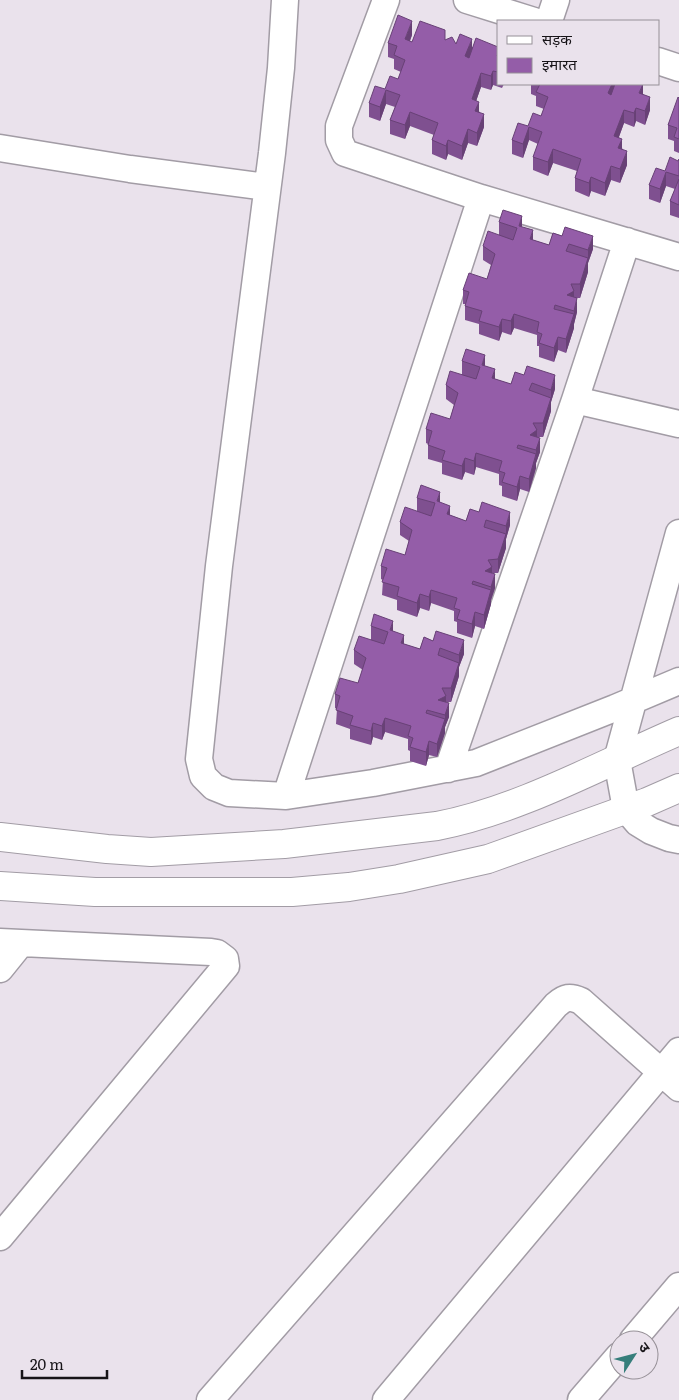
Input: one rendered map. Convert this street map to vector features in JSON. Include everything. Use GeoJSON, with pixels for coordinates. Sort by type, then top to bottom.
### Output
{"type":"FeatureCollection","features":[{"type":"Feature","properties":{"kind":"street"},"geometry":{"type":"LineString","coordinates":[[285,0],[281,68],[219,566],[200,759],[203,776],[214,787],[230,793],[286,796],[448,769],[476,763],[679,680]]}},
{"type":"Feature","properties":{"kind":"street"},"geometry":{"type":"LineString","coordinates":[[386,0],[339,126],[339,140],[345,153],[481,198],[679,257]]}},
{"type":"Feature","properties":{"kind":"street"},"geometry":{"type":"LineString","coordinates":[[467,0],[531,20]]}},
{"type":"Feature","properties":{"kind":"street"},"geometry":{"type":"LineString","coordinates":[[549,20],[556,0]]}},
{"type":"Feature","properties":{"kind":"street"},"geometry":{"type":"LineString","coordinates":[[659,61],[679,68]]}},
{"type":"Feature","properties":{"kind":"street"},"geometry":{"type":"LineString","coordinates":[[0,148],[130,170],[267,188]]}},
{"type":"Feature","properties":{"kind":"street"},"geometry":{"type":"LineString","coordinates":[[286,796],[481,198]]}},
{"type":"Feature","properties":{"kind":"street"},"geometry":{"type":"LineString","coordinates":[[448,769],[576,400],[627,241]]}},
{"type":"Feature","properties":{"kind":"street"},"geometry":{"type":"LineString","coordinates":[[576,400],[679,424]]}},
{"type":"Feature","properties":{"kind":"street"},"geometry":{"type":"LineString","coordinates":[[676,842],[650,831],[638,823],[626,810],[617,760],[679,533]]}},
{"type":"Feature","properties":{"kind":"street"},"geometry":{"type":"LineString","coordinates":[[0,837],[107,850],[151,852],[284,844],[418,828],[461,821],[500,808],[617,760],[679,731]]}},
{"type":"Feature","properties":{"kind":"street"},"geometry":{"type":"LineString","coordinates":[[0,886],[95,892],[292,892],[349,887],[399,879],[488,859],[626,810],[679,788]]}},
{"type":"Feature","properties":{"kind":"street"},"geometry":{"type":"LineString","coordinates":[[0,969],[10,943],[211,952],[222,955],[226,966],[0,1237]]}},
{"type":"Feature","properties":{"kind":"street"},"geometry":{"type":"LineString","coordinates":[[210,1400],[563,999],[572,997],[581,1001],[670,1080]]}},
{"type":"Feature","properties":{"kind":"street"},"geometry":{"type":"LineString","coordinates":[[386,1400],[670,1080],[679,1051]]}},
{"type":"Feature","properties":{"kind":"street"},"geometry":{"type":"LineString","coordinates":[[642,1330],[679,1286]]}},
{"type":"Feature","properties":{"kind":"street"},"geometry":{"type":"LineString","coordinates":[[581,1400],[609,1368]]}},
{"type":"Feature","properties":{"kind":"building"},"geometry":{"type":"Polygon","coordinates":[[[398,15],[412,21],[405,39],[412,42],[420,21],[445,30],[445,40],[452,37],[456,44],[460,34],[472,39],[465,56],[469,58],[476,38],[497,47],[497,72],[493,71],[491,76],[481,73],[472,99],[479,102],[475,111],[484,114],[477,133],[468,129],[462,146],[448,140],[446,146],[432,140],[438,123],[410,112],[405,125],[390,120],[400,95],[386,90],[380,107],[369,103],[375,86],[385,89],[390,76],[398,79],[405,60],[394,55],[397,46],[388,43],[398,15]]]}},
{"type":"Feature","properties":{"kind":"building"},"geometry":{"type":"Polygon","coordinates":[[[540,85],[612,85],[608,93],[611,95],[615,85],[643,85],[639,93],[650,97],[645,111],[636,108],[634,113],[624,110],[614,136],[622,139],[618,148],[627,151],[620,169],[611,166],[605,183],[591,177],[589,183],[575,178],[581,159],[553,149],[548,162],[533,157],[542,132],[529,127],[523,144],[512,140],[518,123],[528,126],[533,113],[541,116],[548,97],[536,92],[540,85]]]}},
{"type":"Feature","properties":{"kind":"building"},"geometry":{"type":"Polygon","coordinates":[[[678,97],[679,139],[674,137],[677,128],[668,125],[678,97]]]}},
{"type":"Feature","properties":{"kind":"building"},"geometry":{"type":"Polygon","coordinates":[[[670,157],[678,161],[679,159],[679,176],[666,172],[660,189],[649,185],[656,168],[665,171],[670,157]]]}},
{"type":"Feature","properties":{"kind":"building"},"geometry":{"type":"Polygon","coordinates":[[[679,179],[679,205],[670,201],[679,179]]]}},
{"type":"Feature","properties":{"kind":"building"},"geometry":{"type":"Polygon","coordinates":[[[503,210],[522,216],[519,226],[533,230],[530,239],[549,245],[553,233],[562,236],[565,227],[593,236],[588,250],[569,244],[566,251],[588,258],[580,284],[571,284],[574,291],[567,295],[577,298],[574,311],[555,305],[554,309],[574,314],[566,339],[558,337],[554,348],[539,343],[542,334],[537,332],[539,322],[514,314],[511,321],[502,319],[499,327],[479,321],[482,311],[465,306],[469,292],[463,290],[469,273],[487,279],[495,254],[483,246],[488,231],[513,240],[517,228],[499,222],[503,210]]]}},
{"type":"Feature","properties":{"kind":"building"},"geometry":{"type":"Polygon","coordinates":[[[466,349],[485,355],[482,365],[495,369],[492,378],[511,384],[515,372],[524,375],[527,366],[555,375],[551,390],[532,383],[529,390],[551,398],[543,423],[533,423],[537,430],[530,435],[540,438],[536,450],[518,445],[517,448],[536,454],[529,479],[520,476],[517,487],[502,482],[505,473],[499,471],[502,461],[476,453],[474,461],[465,458],[462,466],[442,460],[445,451],[428,445],[432,431],[426,429],[431,413],[450,419],[458,393],[446,385],[450,371],[476,379],[480,367],[462,361],[466,349]]]}},
{"type":"Feature","properties":{"kind":"building"},"geometry":{"type":"Polygon","coordinates":[[[421,485],[440,492],[437,501],[450,506],[447,514],[466,521],[470,509],[479,512],[482,502],[510,512],[506,526],[486,520],[484,527],[506,534],[498,559],[488,560],[492,567],[485,571],[495,574],[491,587],[473,581],[472,584],[491,590],[484,615],[475,612],[472,624],[457,619],[460,610],[454,608],[457,598],[431,590],[429,597],[420,594],[417,603],[397,596],[399,587],[382,582],[387,568],[381,566],[386,549],[405,555],[412,530],[400,522],[405,507],[431,516],[435,503],[417,498],[421,485]]]}},
{"type":"Feature","properties":{"kind":"building"},"geometry":{"type":"Polygon","coordinates":[[[374,614],[393,621],[390,630],[404,635],[401,643],[420,649],[424,637],[433,641],[436,631],[464,640],[459,655],[440,648],[438,655],[459,663],[451,688],[442,688],[446,696],[438,700],[449,703],[445,715],[427,710],[426,713],[445,719],[437,744],[429,741],[426,752],[410,747],[413,738],[408,736],[411,726],[385,718],[382,726],[373,723],[371,731],[350,725],[353,716],[336,710],[340,696],[335,694],[340,678],[358,683],[366,658],[354,650],[359,636],[384,644],[388,632],[371,626],[374,614]]]}}]}
